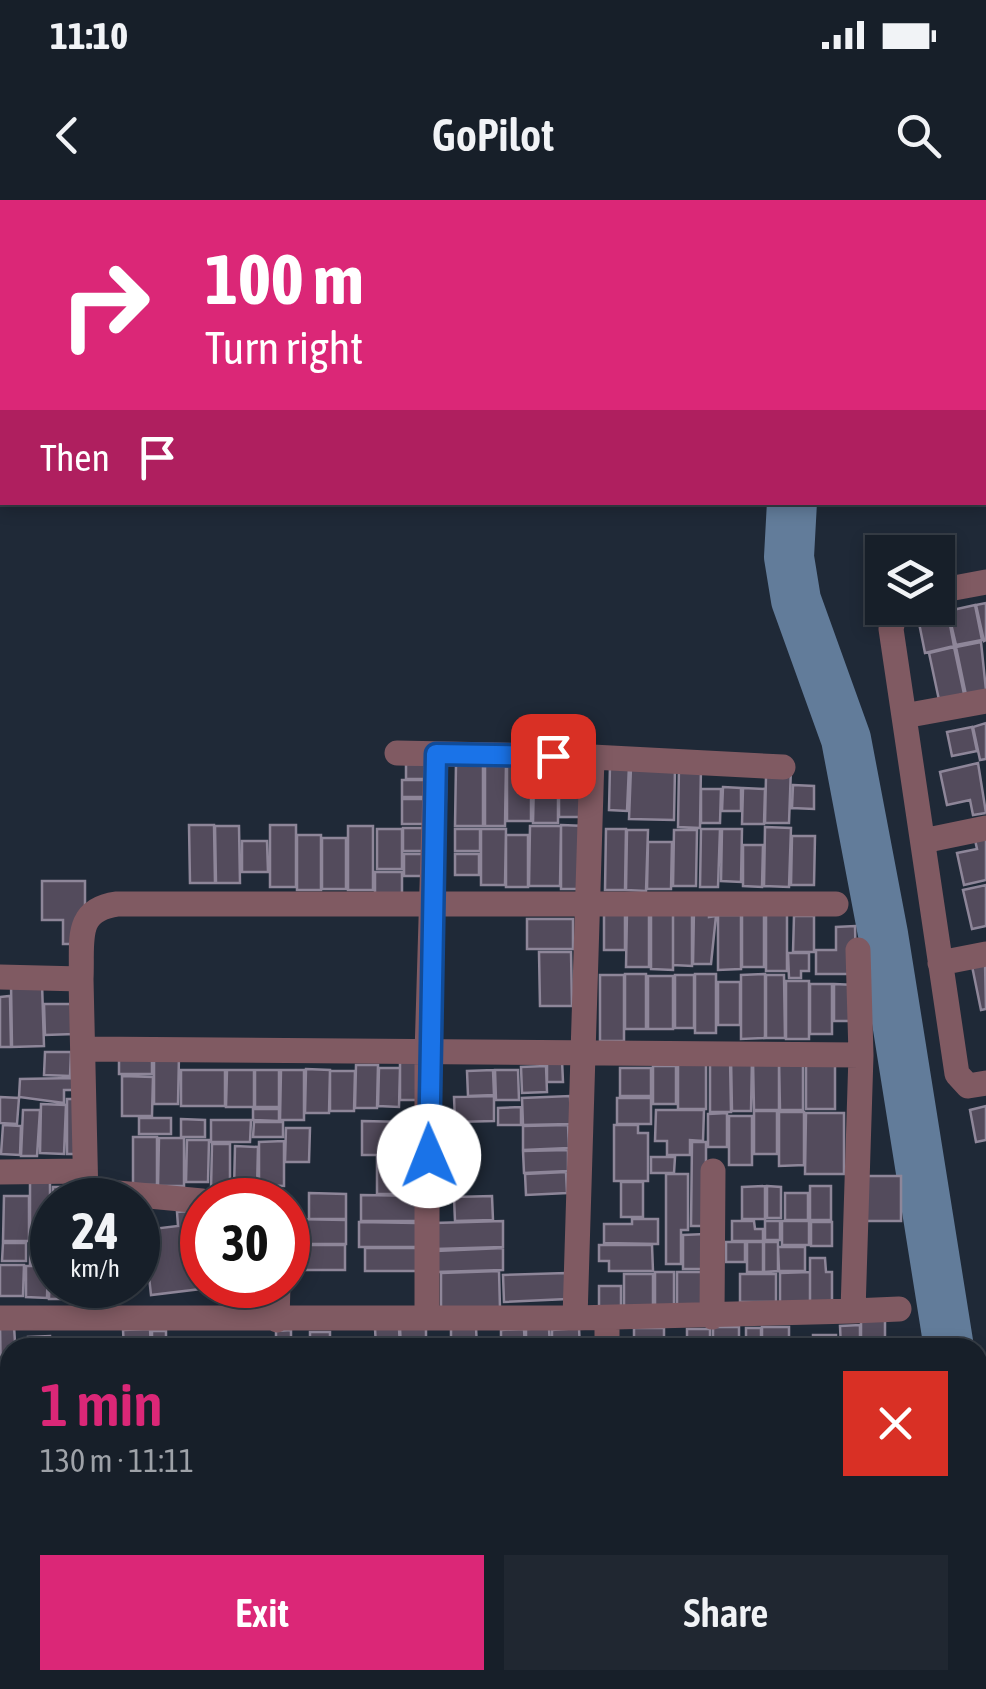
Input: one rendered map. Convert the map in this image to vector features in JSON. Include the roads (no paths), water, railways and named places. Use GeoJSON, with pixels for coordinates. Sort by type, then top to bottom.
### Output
{"type":"FeatureCollection","features":[{"type":"Feature","properties":{"kind":"street"},"geometry":{"type":"LineString","coordinates":[[955,588],[986,582]]}},
{"type":"Feature","properties":{"kind":"street"},"geometry":{"type":"LineString","coordinates":[[892,625],[960,1080],[968,1086],[986,1084]]}},
{"type":"Feature","properties":{"kind":"street"},"geometry":{"type":"LineString","coordinates":[[904,716],[986,701]]}},
{"type":"Feature","properties":{"kind":"street"},"geometry":{"type":"LineString","coordinates":[[398,752],[783,767]]}},
{"type":"Feature","properties":{"kind":"street"},"geometry":{"type":"LineString","coordinates":[[427,1317],[427,1054],[436,754]]}},
{"type":"Feature","properties":{"kind":"street"},"geometry":{"type":"LineString","coordinates":[[574,1318],[592,757]]}},
{"type":"Feature","properties":{"kind":"street"},"geometry":{"type":"LineString","coordinates":[[922,841],[986,828]]}},
{"type":"Feature","properties":{"kind":"street"},"geometry":{"type":"LineString","coordinates":[[85,1178],[80,978],[86,918],[104,906],[836,904]]}},
{"type":"Feature","properties":{"kind":"street"},"geometry":{"type":"LineString","coordinates":[[853,1311],[861,1056],[858,950]]}},
{"type":"Feature","properties":{"kind":"street"},"geometry":{"type":"LineString","coordinates":[[940,963],[986,954]]}},
{"type":"Feature","properties":{"kind":"street"},"geometry":{"type":"LineString","coordinates":[[0,977],[80,978]]}},
{"type":"Feature","properties":{"kind":"street"},"geometry":{"type":"LineString","coordinates":[[84,1049],[861,1056]]}},
{"type":"Feature","properties":{"kind":"street"},"geometry":{"type":"LineString","coordinates":[[712,1316],[713,1171]]}},
{"type":"Feature","properties":{"kind":"street"},"geometry":{"type":"LineString","coordinates":[[0,1172],[34,1178]]}},
{"type":"Feature","properties":{"kind":"street"},"geometry":{"type":"LineString","coordinates":[[87,1308],[87,1317]]}},
{"type":"Feature","properties":{"kind":"street"},"geometry":{"type":"LineString","coordinates":[[276,1320],[277,1308]]}},
{"type":"Feature","properties":{"kind":"street"},"geometry":{"type":"LineString","coordinates":[[0,1318],[607,1319],[899,1310]]}},
{"type":"Feature","properties":{"kind":"street"},"geometry":{"type":"LineString","coordinates":[[607,1319],[607,1338]]}},
{"type":"Feature","properties":{"kind":"waterway"},"geometry":{"type":"LineString","coordinates":[[792,505],[789,557],[796,600],[846,739],[883,934],[947,1338]]}}]}
